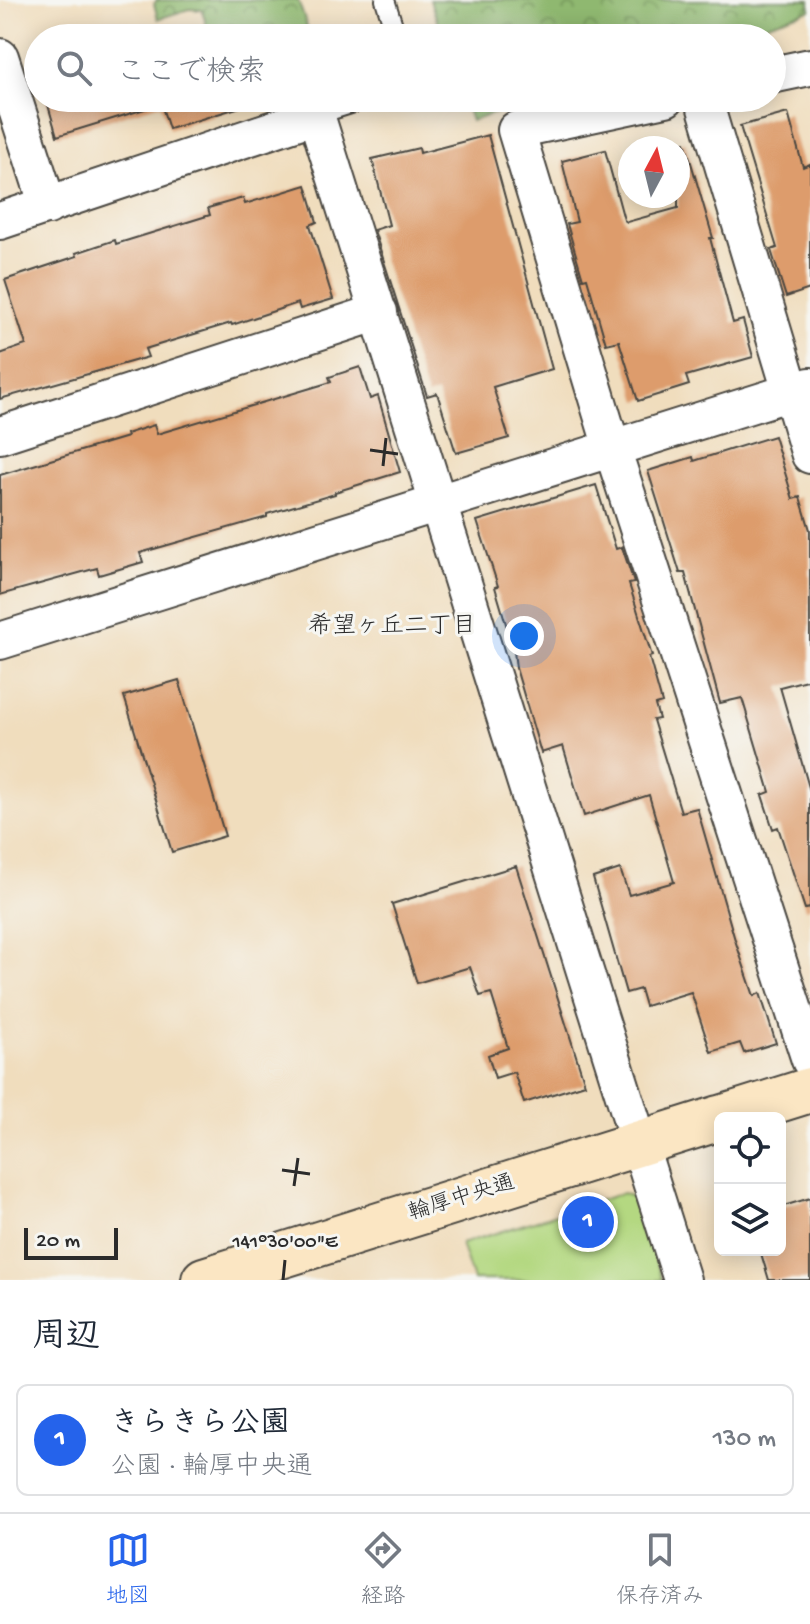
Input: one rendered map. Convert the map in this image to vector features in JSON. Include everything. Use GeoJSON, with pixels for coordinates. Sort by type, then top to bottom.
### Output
{"type":"FeatureCollection","features":[{"type":"Feature","properties":{"kind":"street"},"geometry":{"type":"LineString","coordinates":[[0,57],[48,206]]}},
{"type":"Feature","properties":{"kind":"street"},"geometry":{"type":"LineString","coordinates":[[786,72],[810,67]]}},
{"type":"Feature","properties":{"kind":"street"},"geometry":{"type":"LineString","coordinates":[[600,112],[516,130],[612,448],[810,1060]]}},
{"type":"Feature","properties":{"kind":"street"},"geometry":{"type":"LineString","coordinates":[[708,112],[800,390],[810,455]]}},
{"type":"Feature","properties":{"kind":"street"},"geometry":{"type":"LineString","coordinates":[[0,221],[316,115],[682,1280]]}},
{"type":"Feature","properties":{"kind":"street"},"geometry":{"type":"LineString","coordinates":[[0,435],[379,312]]}},
{"type":"Feature","properties":{"kind":"street"},"geometry":{"type":"LineString","coordinates":[[0,641],[800,390]]}},
{"type":"Feature","properties":{"kind":"street","name":"輪厚中央通"},"geometry":{"type":"LineString","coordinates":[[740,1112],[810,1090]]}},
{"type":"Feature","properties":{"kind":"street","name":"輪厚中央通"},"geometry":{"type":"LineString","coordinates":[[204,1280],[714,1120]]}},
{"type":"Feature","properties":{"kind":"lane"},"geometry":{"type":"LineString","coordinates":[[385,0],[393,24]]}},
{"type":"Feature","properties":{"kind":"lane"},"geometry":{"type":"LineString","coordinates":[[316,115],[326,112]]}},
{"type":"Feature","properties":{"kind":"green space"},"geometry":{"type":"Polygon","coordinates":[[[157,0],[298,0],[306,24],[206,24],[202,10],[189,9],[158,19],[154,4],[157,0]]]}},
{"type":"Feature","properties":{"kind":"green space"},"geometry":{"type":"Polygon","coordinates":[[[430,0],[810,0],[810,10],[768,24],[438,24],[430,0]]]}},
{"type":"Feature","properties":{"kind":"green space"},"geometry":{"type":"Polygon","coordinates":[[[468,112],[499,112],[471,121],[468,112]]]}},
{"type":"Feature","properties":{"kind":"green space"},"geometry":{"type":"Polygon","coordinates":[[[623,1193],[637,1199],[662,1280],[473,1280],[461,1244],[623,1193]]]}},
{"type":"Feature","properties":{"kind":"building"},"geometry":{"type":"Polygon","coordinates":[[[50,112],[135,112],[57,136],[50,112]]]}},
{"type":"Feature","properties":{"kind":"building"},"geometry":{"type":"Polygon","coordinates":[[[164,112],[224,112],[169,129],[164,112]]]}},
{"type":"Feature","properties":{"kind":"building"},"geometry":{"type":"Polygon","coordinates":[[[788,113],[803,167],[810,164],[810,289],[786,297],[771,250],[777,248],[740,126],[788,113]]]}},
{"type":"Feature","properties":{"kind":"building"},"geometry":{"type":"Polygon","coordinates":[[[488,135],[552,369],[493,387],[509,438],[456,453],[437,393],[427,396],[374,230],[389,225],[372,159],[419,148],[420,153],[488,135]]]}},
{"type":"Feature","properties":{"kind":"building"},"geometry":{"type":"Polygon","coordinates":[[[605,150],[618,208],[627,222],[678,208],[690,208],[690,159],[733,323],[743,320],[753,357],[686,376],[689,385],[638,401],[619,341],[606,344],[587,278],[583,279],[567,224],[577,222],[562,161],[605,150]]]}},
{"type":"Feature","properties":{"kind":"building"},"geometry":{"type":"Polygon","coordinates":[[[306,185],[317,222],[310,225],[333,299],[300,309],[298,303],[231,323],[145,349],[148,357],[0,399],[0,354],[26,345],[5,280],[115,240],[116,244],[210,215],[208,208],[243,198],[245,204],[306,185]]]}},
{"type":"Feature","properties":{"kind":"building"},"geometry":{"type":"Polygon","coordinates":[[[360,367],[370,399],[378,396],[400,472],[267,514],[267,517],[140,553],[143,562],[99,575],[97,568],[0,595],[0,475],[127,437],[126,434],[154,425],[157,434],[331,382],[329,377],[360,367]]]}},
{"type":"Feature","properties":{"kind":"building"},"geometry":{"type":"Polygon","coordinates":[[[774,436],[793,499],[800,497],[810,530],[810,679],[780,687],[810,791],[810,908],[805,909],[778,827],[773,829],[762,795],[770,792],[742,698],[720,703],[685,573],[680,573],[648,471],[693,457],[694,461],[774,436]]]}},
{"type":"Feature","properties":{"kind":"building"},"geometry":{"type":"Polygon","coordinates":[[[596,485],[616,549],[622,547],[634,583],[629,584],[652,656],[649,657],[662,703],[655,705],[659,719],[653,720],[681,812],[697,808],[735,940],[754,996],[760,993],[776,1043],[744,1053],[740,1043],[711,1052],[691,992],[645,1006],[640,989],[626,993],[593,878],[620,869],[629,895],[674,882],[649,795],[584,816],[563,746],[541,753],[495,587],[498,586],[477,521],[596,485]]]}},
{"type":"Feature","properties":{"kind":"building"},"geometry":{"type":"Polygon","coordinates":[[[179,680],[225,836],[172,852],[124,696],[179,680]]]}},
{"type":"Feature","properties":{"kind":"building"},"geometry":{"type":"Polygon","coordinates":[[[516,866],[585,1084],[524,1103],[514,1072],[495,1078],[488,1055],[508,1048],[491,993],[480,996],[470,967],[417,983],[392,904],[516,866]]]}},
{"type":"Feature","properties":{"kind":"building"},"geometry":{"type":"Polygon","coordinates":[[[810,1198],[810,1280],[769,1280],[762,1256],[786,1256],[786,1205],[810,1198]]]}},
{"type":"Feature","properties":{"kind":"place","name":"きらきら公園"},"geometry":{"type":"Point","coordinates":[588,1222]}},
{"type":"Feature","properties":{"kind":"district","name":"希望ヶ丘二丁目"},"geometry":{"type":"Point","coordinates":[392,627]}}]}
